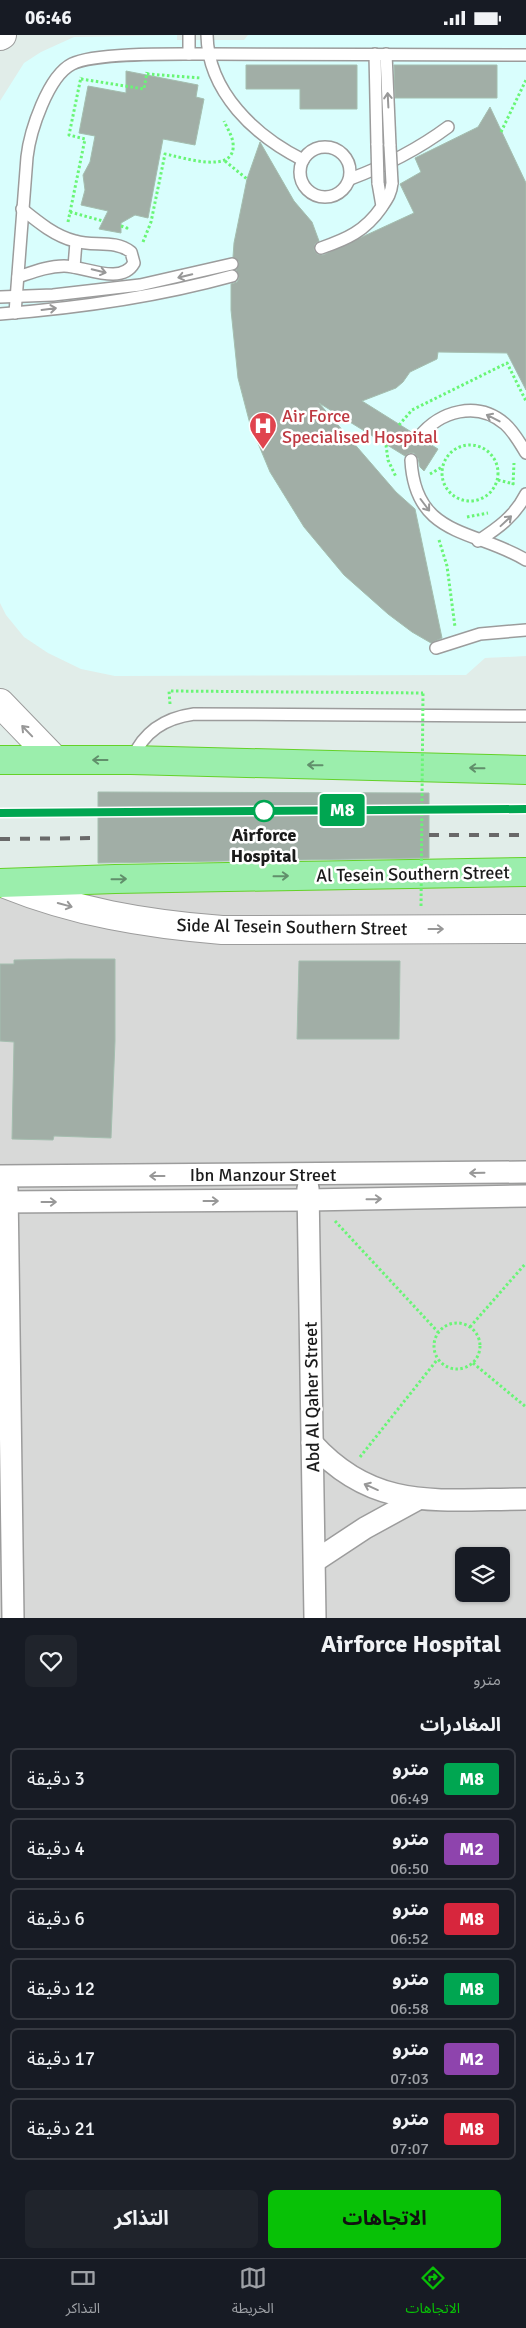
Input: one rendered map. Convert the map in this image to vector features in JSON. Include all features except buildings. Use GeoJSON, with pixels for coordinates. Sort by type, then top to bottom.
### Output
{"type":"FeatureCollection","features":[{"type":"Feature","properties":{"kind":"highway"},"geometry":{"type":"LineString","coordinates":[[0,760],[132,761],[526,770]]}},
{"type":"Feature","properties":{"kind":"highway","name":"Al Tesein Southern Street"},"geometry":{"type":"LineString","coordinates":[[2,883],[115,879],[526,872]]}},
{"type":"Feature","properties":{"kind":"street"},"geometry":{"type":"LineString","coordinates":[[0,703],[55,760]]}},
{"type":"Feature","properties":{"kind":"street","name":"Side Al Tesein Southern Street"},"geometry":{"type":"LineString","coordinates":[[2,883],[40,899],[85,911],[175,927],[222,930],[526,929]]}},
{"type":"Feature","properties":{"kind":"street","name":"Ibn Manzour Street"},"geometry":{"type":"LineString","coordinates":[[4,1176],[526,1172]]}},
{"type":"Feature","properties":{"kind":"street","name":"Abd Al Qaher Street"},"geometry":{"type":"LineString","coordinates":[[308,1175],[312,1200],[312,1443],[315,1618]]}},
{"type":"Feature","properties":{"kind":"street"},"geometry":{"type":"LineString","coordinates":[[4,1176],[5,1475],[12,1618]]}},
{"type":"Feature","properties":{"kind":"street","name":"Ibn Manzour Street"},"geometry":{"type":"LineString","coordinates":[[4,1202],[312,1200],[526,1195]]}},
{"type":"Feature","properties":{"kind":"street"},"geometry":{"type":"LineString","coordinates":[[312,1443],[346,1474],[380,1491],[418,1499],[526,1499]]}},
{"type":"Feature","properties":{"kind":"street"},"geometry":{"type":"LineString","coordinates":[[314,1561],[365,1528],[418,1499]]}},
{"type":"Feature","properties":{"kind":"lane"},"geometry":{"type":"LineString","coordinates":[[189,35],[189,54]]}},
{"type":"Feature","properties":{"kind":"lane"},"geometry":{"type":"LineString","coordinates":[[207,35],[209,54],[220,83],[245,120],[268,140],[303,160]]}},
{"type":"Feature","properties":{"kind":"lane"},"geometry":{"type":"LineString","coordinates":[[15,313],[28,144],[37,114],[61,74],[73,63],[84,60],[189,54],[526,55]]}},
{"type":"Feature","properties":{"kind":"lane"},"geometry":{"type":"LineString","coordinates":[[380,54],[377,145],[378,183],[382,206]]}},
{"type":"Feature","properties":{"kind":"lane"},"geometry":{"type":"LineString","coordinates":[[321,248],[351,237],[362,230],[390,194],[392,183],[390,145],[380,54]]}},
{"type":"Feature","properties":{"kind":"lane"},"geometry":{"type":"LineString","coordinates":[[350,179],[348,162],[343,154],[336,149],[318,148],[310,151],[303,160],[299,175],[307,190],[314,195],[322,198],[340,193],[350,179],[409,153],[448,127]]}},
{"type":"Feature","properties":{"kind":"lane"},"geometry":{"type":"LineString","coordinates":[[18,277],[48,267],[74,267],[103,273],[125,273],[131,269],[134,258],[132,252],[120,246],[76,242],[64,237],[42,225],[22,209]]}},
{"type":"Feature","properties":{"kind":"lane"},"geometry":{"type":"LineString","coordinates":[[74,267],[76,242]]}},
{"type":"Feature","properties":{"kind":"lane"},"geometry":{"type":"LineString","coordinates":[[0,297],[140,285],[232,264]]}},
{"type":"Feature","properties":{"kind":"lane"},"geometry":{"type":"LineString","coordinates":[[0,314],[159,294],[232,276]]}},
{"type":"Feature","properties":{"kind":"lane"},"geometry":{"type":"LineString","coordinates":[[419,437],[426,428],[441,417],[458,411],[471,411],[483,413],[504,424],[526,453]]}},
{"type":"Feature","properties":{"kind":"lane"},"geometry":{"type":"LineString","coordinates":[[411,460],[415,489],[430,511],[452,529],[526,560]]}},
{"type":"Feature","properties":{"kind":"lane"},"geometry":{"type":"LineString","coordinates":[[478,541],[506,522],[517,510],[526,494]]}},
{"type":"Feature","properties":{"kind":"lane"},"geometry":{"type":"LineString","coordinates":[[436,648],[480,634],[526,630]]}},
{"type":"Feature","properties":{"kind":"lane"},"geometry":{"type":"LineString","coordinates":[[132,761],[142,739],[160,724],[170,719],[194,714],[526,716]]}},
{"type":"Feature","properties":{"kind":"path"},"geometry":{"type":"LineString","coordinates":[[81,79],[144,89],[150,55]]}},
{"type":"Feature","properties":{"kind":"path"},"geometry":{"type":"LineString","coordinates":[[64,237],[85,139],[69,135],[84,60]]}},
{"type":"Feature","properties":{"kind":"path"},"geometry":{"type":"LineString","coordinates":[[147,74],[206,79]]}},
{"type":"Feature","properties":{"kind":"path"},"geometry":{"type":"LineString","coordinates":[[501,132],[526,80]]}},
{"type":"Feature","properties":{"kind":"path"},"geometry":{"type":"LineString","coordinates":[[134,258],[144,242],[151,222],[165,154],[213,163],[225,161],[230,156],[233,144],[221,113]]}},
{"type":"Feature","properties":{"kind":"path"},"geometry":{"type":"LineString","coordinates":[[225,161],[247,179]]}},
{"type":"Feature","properties":{"kind":"path"},"geometry":{"type":"LineString","coordinates":[[70,212],[103,221]]}},
{"type":"Feature","properties":{"kind":"path"},"geometry":{"type":"LineString","coordinates":[[399,425],[412,409],[507,363],[526,401]]}},
{"type":"Feature","properties":{"kind":"path"},"geometry":{"type":"LineString","coordinates":[[386,445],[388,460],[402,484]]}},
{"type":"Feature","properties":{"kind":"path"},"geometry":{"type":"LineString","coordinates":[[425,477],[442,467],[451,452],[459,447],[476,445],[492,454],[498,471],[498,480],[489,495],[472,501],[463,501],[455,497],[444,484],[442,467]]}},
{"type":"Feature","properties":{"kind":"path"},"geometry":{"type":"LineString","coordinates":[[510,493],[515,473],[512,458]]}},
{"type":"Feature","properties":{"kind":"path"},"geometry":{"type":"LineString","coordinates":[[461,516],[471,517],[489,512]]}},
{"type":"Feature","properties":{"kind":"path"},"geometry":{"type":"LineString","coordinates":[[436,534],[447,566],[456,641]]}},
{"type":"Feature","properties":{"kind":"path"},"geometry":{"type":"LineString","coordinates":[[170,719],[169,691],[423,693],[421,906]]}},
{"type":"Feature","properties":{"kind":"path"},"geometry":{"type":"LineString","coordinates":[[312,1200],[438,1332]]}},
{"type":"Feature","properties":{"kind":"path"},"geometry":{"type":"LineString","coordinates":[[470,1327],[526,1263]]}},
{"type":"Feature","properties":{"kind":"path"},"geometry":{"type":"LineString","coordinates":[[453,1323],[465,1324],[470,1327],[480,1341],[479,1353],[473,1363],[467,1367],[448,1368],[438,1359],[433,1343],[438,1332],[453,1323]]}},
{"type":"Feature","properties":{"kind":"path"},"geometry":{"type":"LineString","coordinates":[[346,1474],[438,1359]]}},
{"type":"Feature","properties":{"kind":"path"},"geometry":{"type":"LineString","coordinates":[[473,1363],[526,1407]]}},
{"type":"Feature","properties":{"kind":"shaded area","name":"Air Force Specialised Hospital"},"geometry":{"type":"Polygon","coordinates":[[[177,35],[177,40],[244,40],[248,35],[526,35],[526,656],[485,658],[466,675],[115,676],[81,669],[48,653],[24,637],[6,615],[0,603],[0,101],[24,63],[41,52],[74,37],[177,35]]]}},
{"type":"Feature","properties":{"kind":"shaded area"},"geometry":{"type":"Polygon","coordinates":[[[526,874],[526,1618],[0,1618],[0,877],[526,874]]]}},
{"type":"Feature","properties":{"kind":"railway"},"geometry":{"type":"LineString","coordinates":[[429,810],[526,809]]}},
{"type":"Feature","properties":{"kind":"railway"},"geometry":{"type":"LineString","coordinates":[[0,813],[98,812]]}},
{"type":"Feature","properties":{"kind":"railway"},"geometry":{"type":"LineString","coordinates":[[429,835],[526,835]]}},
{"type":"Feature","properties":{"kind":"railway"},"geometry":{"type":"LineString","coordinates":[[0,839],[98,838]]}},
{"type":"Feature","properties":{"kind":"metro line","name":"M8"},"geometry":{"type":"LineString","coordinates":[[0,813],[526,809]]}},
{"type":"Feature","properties":{"kind":"place","name":"Air Force Specialised Hospital"},"geometry":{"type":"Point","coordinates":[263,450]}},
{"type":"Feature","properties":{"kind":"place","name":"Airforce Hospital"},"geometry":{"type":"Point","coordinates":[264,811]}}]}
